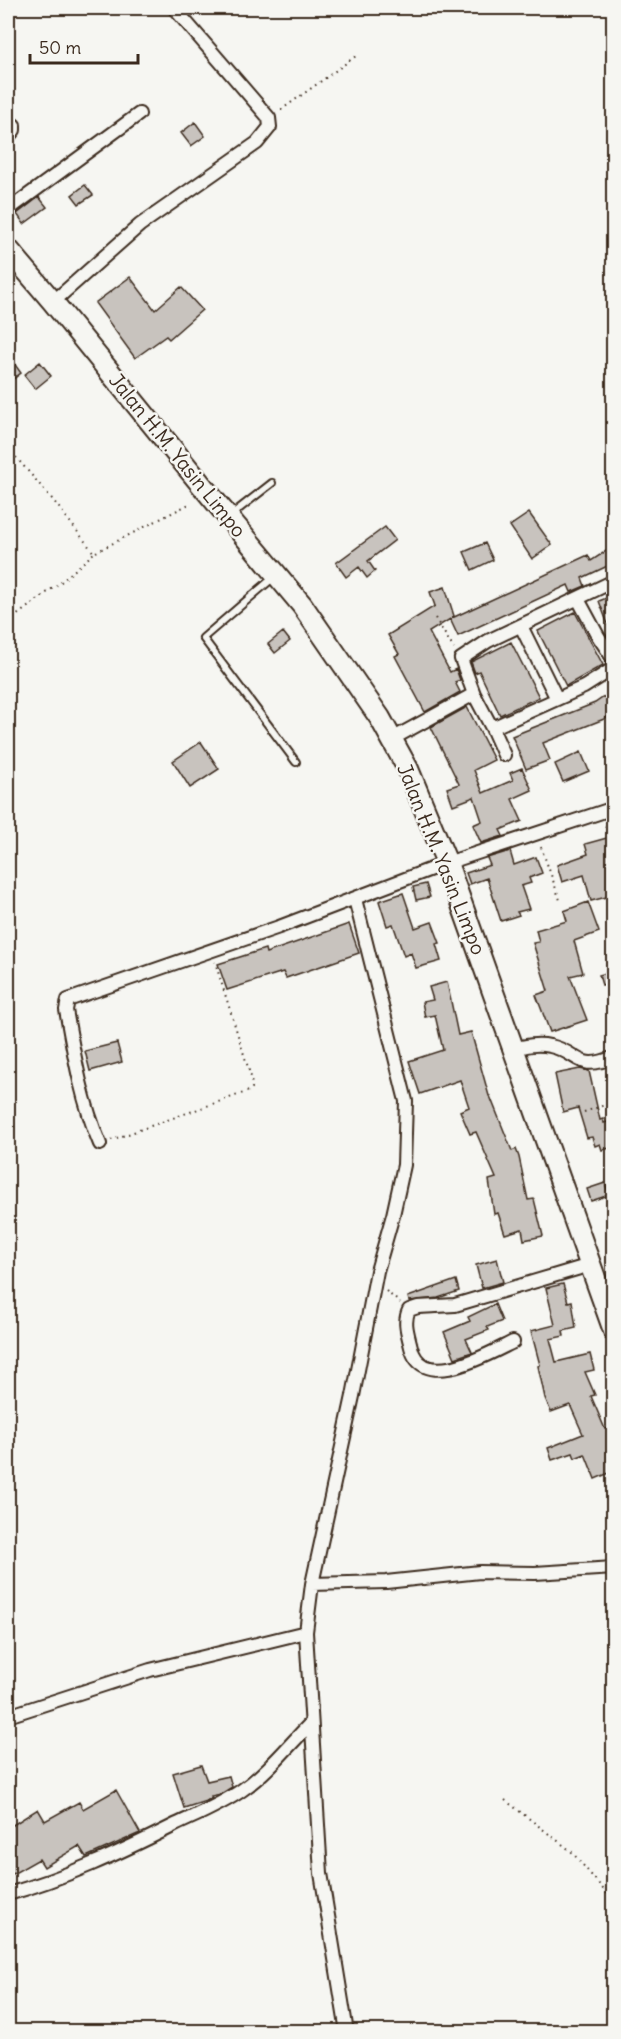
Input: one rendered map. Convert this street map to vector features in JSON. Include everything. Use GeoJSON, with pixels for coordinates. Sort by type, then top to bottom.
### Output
{"type":"FeatureCollection","features":[{"type":"Feature","properties":{"kind":"main road","name":"Jalan H.M. Yasin Limpo"},"geometry":{"type":"LineString","coordinates":[[8,249],[302,605],[370,703],[392,739],[421,798],[447,863],[614,1330]]}},
{"type":"Feature","properties":{"kind":"street"},"geometry":{"type":"LineString","coordinates":[[54,302],[140,225],[257,143],[270,127],[268,118],[174,8]]}},
{"type":"Feature","properties":{"kind":"street"},"geometry":{"type":"LineString","coordinates":[[8,210],[139,114]]}},
{"type":"Feature","properties":{"kind":"street"},"geometry":{"type":"LineString","coordinates":[[8,137],[14,130],[14,125]]}},
{"type":"Feature","properties":{"kind":"street"},"geometry":{"type":"LineString","coordinates":[[504,755],[474,694],[460,658],[488,641],[614,581]]}},
{"type":"Feature","properties":{"kind":"street"},"geometry":{"type":"LineString","coordinates":[[578,599],[614,660]]}},
{"type":"Feature","properties":{"kind":"street"},"geometry":{"type":"LineString","coordinates":[[521,626],[557,699]]}},
{"type":"Feature","properties":{"kind":"street"},"geometry":{"type":"LineString","coordinates":[[492,728],[584,687],[614,668]]}},
{"type":"Feature","properties":{"kind":"street"},"geometry":{"type":"LineString","coordinates":[[392,739],[474,694]]}},
{"type":"Feature","properties":{"kind":"street"},"geometry":{"type":"LineString","coordinates":[[100,1144],[92,1125],[84,1094],[66,1002],[355,899],[447,863],[614,808]]}},
{"type":"Feature","properties":{"kind":"street"},"geometry":{"type":"LineString","coordinates":[[347,2031],[321,1873],[306,1632],[312,1584],[353,1396],[377,1271],[404,1165],[406,1101],[355,899]]}},
{"type":"Feature","properties":{"kind":"street"},"geometry":{"type":"LineString","coordinates":[[512,1049],[535,1044],[553,1046],[592,1064],[614,1057]]}},
{"type":"Feature","properties":{"kind":"street"},"geometry":{"type":"LineString","coordinates":[[513,1342],[462,1366],[448,1369],[427,1367],[413,1355],[406,1317],[409,1310],[418,1307],[455,1305],[590,1265]]}},
{"type":"Feature","properties":{"kind":"street"},"geometry":{"type":"LineString","coordinates":[[312,1584],[386,1582],[480,1572],[535,1573],[614,1568]]}},
{"type":"Feature","properties":{"kind":"street"},"geometry":{"type":"LineString","coordinates":[[8,1716],[150,1670],[306,1632]]}},
{"type":"Feature","properties":{"kind":"street"},"geometry":{"type":"LineString","coordinates":[[8,1894],[50,1882],[146,1840],[231,1797],[254,1781],[312,1723]]}},
{"type":"Feature","properties":{"kind":"lane"},"geometry":{"type":"LineString","coordinates":[[228,517],[272,483]]}},
{"type":"Feature","properties":{"kind":"lane"},"geometry":{"type":"LineString","coordinates":[[277,575],[203,638],[296,762]]}},
{"type":"Feature","properties":{"kind":"path"},"geometry":{"type":"LineString","coordinates":[[268,118],[356,56]]}},
{"type":"Feature","properties":{"kind":"path"},"geometry":{"type":"LineString","coordinates":[[8,448],[53,500],[94,553]]}},
{"type":"Feature","properties":{"kind":"path"},"geometry":{"type":"LineString","coordinates":[[8,622],[61,582],[94,553],[191,503]]}},
{"type":"Feature","properties":{"kind":"path"},"geometry":{"type":"LineString","coordinates":[[435,618],[460,658]]}},
{"type":"Feature","properties":{"kind":"path"},"geometry":{"type":"LineString","coordinates":[[601,812],[614,850]]}},
{"type":"Feature","properties":{"kind":"path"},"geometry":{"type":"LineString","coordinates":[[536,833],[560,900]]}},
{"type":"Feature","properties":{"kind":"path"},"geometry":{"type":"LineString","coordinates":[[100,1144],[252,1088],[251,1077],[211,951]]}},
{"type":"Feature","properties":{"kind":"path"},"geometry":{"type":"LineString","coordinates":[[585,1112],[614,1102]]}},
{"type":"Feature","properties":{"kind":"path"},"geometry":{"type":"LineString","coordinates":[[377,1271],[385,1291],[409,1310]]}},
{"type":"Feature","properties":{"kind":"path"},"geometry":{"type":"LineString","coordinates":[[505,1800],[571,1851],[614,1902]]}},
{"type":"Feature","properties":{"kind":"building"},"geometry":{"type":"Polygon","coordinates":[[[195,122],[205,136],[191,146],[181,133],[195,122]]]}},
{"type":"Feature","properties":{"kind":"building"},"geometry":{"type":"Polygon","coordinates":[[[85,185],[93,195],[79,204],[72,195],[85,185]]]}},
{"type":"Feature","properties":{"kind":"building"},"geometry":{"type":"Polygon","coordinates":[[[39,197],[47,207],[24,224],[17,214],[39,197]]]}},
{"type":"Feature","properties":{"kind":"building"},"geometry":{"type":"Polygon","coordinates":[[[130,277],[155,310],[181,287],[202,310],[169,339],[166,336],[135,358],[95,303],[130,277]]]}},
{"type":"Feature","properties":{"kind":"building"},"geometry":{"type":"Polygon","coordinates":[[[8,355],[21,373],[8,383],[8,355]]]}},
{"type":"Feature","properties":{"kind":"building"},"geometry":{"type":"Polygon","coordinates":[[[40,362],[51,376],[35,389],[24,375],[40,362]]]}},
{"type":"Feature","properties":{"kind":"building"},"geometry":{"type":"Polygon","coordinates":[[[529,513],[552,545],[532,559],[510,526],[529,513]]]}},
{"type":"Feature","properties":{"kind":"building"},"geometry":{"type":"Polygon","coordinates":[[[385,527],[395,540],[368,561],[375,571],[367,578],[359,567],[346,577],[336,563],[385,527]]]}},
{"type":"Feature","properties":{"kind":"building"},"geometry":{"type":"Polygon","coordinates":[[[485,543],[493,560],[472,570],[464,552],[485,543]]]}},
{"type":"Feature","properties":{"kind":"building"},"geometry":{"type":"Polygon","coordinates":[[[614,546],[614,563],[582,578],[585,586],[571,592],[568,585],[458,636],[450,619],[429,632],[450,672],[456,669],[460,680],[455,682],[460,692],[425,712],[395,656],[399,654],[388,635],[435,606],[430,592],[445,587],[454,616],[452,618],[588,555],[591,561],[614,546]]]}},
{"type":"Feature","properties":{"kind":"building"},"geometry":{"type":"Polygon","coordinates":[[[614,595],[614,635],[612,635],[599,601],[614,595]]]}},
{"type":"Feature","properties":{"kind":"building"},"geometry":{"type":"Polygon","coordinates":[[[575,612],[603,665],[566,686],[538,631],[575,612]]]}},
{"type":"Feature","properties":{"kind":"building"},"geometry":{"type":"Polygon","coordinates":[[[283,632],[290,641],[275,653],[268,644],[283,632]]]}},
{"type":"Feature","properties":{"kind":"building"},"geometry":{"type":"Polygon","coordinates":[[[511,642],[539,697],[500,715],[479,671],[475,673],[471,662],[511,642]]]}},
{"type":"Feature","properties":{"kind":"building"},"geometry":{"type":"Polygon","coordinates":[[[614,690],[614,712],[604,719],[543,743],[550,760],[526,769],[512,736],[595,703],[614,690]]]}},
{"type":"Feature","properties":{"kind":"building"},"geometry":{"type":"Polygon","coordinates":[[[467,707],[494,760],[474,770],[483,793],[513,780],[510,773],[522,768],[532,790],[512,799],[522,821],[500,830],[503,836],[481,843],[473,825],[482,821],[474,797],[453,805],[447,788],[459,784],[431,727],[467,707]]]}},
{"type":"Feature","properties":{"kind":"building"},"geometry":{"type":"Polygon","coordinates":[[[201,742],[219,769],[190,788],[173,761],[201,742]]]}},
{"type":"Feature","properties":{"kind":"building"},"geometry":{"type":"Polygon","coordinates":[[[581,752],[589,771],[563,782],[555,764],[581,752]]]}},
{"type":"Feature","properties":{"kind":"building"},"geometry":{"type":"Polygon","coordinates":[[[614,836],[614,895],[591,901],[584,875],[562,882],[557,865],[588,854],[585,844],[614,836]]]}},
{"type":"Feature","properties":{"kind":"building"},"geometry":{"type":"Polygon","coordinates":[[[510,851],[514,865],[536,857],[542,873],[529,878],[531,883],[521,886],[529,909],[517,912],[519,915],[501,921],[487,878],[470,884],[466,873],[490,865],[487,858],[510,851]]]}},
{"type":"Feature","properties":{"kind":"building"},"geometry":{"type":"Polygon","coordinates":[[[426,884],[430,897],[416,900],[413,887],[426,884]]]}},
{"type":"Feature","properties":{"kind":"building"},"geometry":{"type":"Polygon","coordinates":[[[403,893],[415,928],[432,922],[440,943],[436,944],[441,961],[416,968],[411,953],[404,956],[393,924],[387,926],[379,901],[403,893]]]}},
{"type":"Feature","properties":{"kind":"building"},"geometry":{"type":"Polygon","coordinates":[[[588,902],[599,932],[574,941],[583,973],[570,976],[587,1020],[550,1032],[536,995],[548,991],[533,943],[539,942],[536,930],[567,921],[564,911],[588,902]]]}},
{"type":"Feature","properties":{"kind":"building"},"geometry":{"type":"Polygon","coordinates":[[[349,924],[359,953],[286,978],[283,972],[227,990],[218,964],[265,949],[266,953],[349,924]]]}},
{"type":"Feature","properties":{"kind":"building"},"geometry":{"type":"Polygon","coordinates":[[[614,971],[614,982],[602,985],[599,975],[614,971]]]}},
{"type":"Feature","properties":{"kind":"building"},"geometry":{"type":"Polygon","coordinates":[[[447,982],[458,1035],[471,1032],[489,1096],[512,1151],[516,1149],[528,1200],[534,1199],[543,1236],[524,1240],[522,1229],[505,1234],[498,1213],[494,1214],[489,1180],[496,1178],[476,1132],[470,1134],[460,1111],[469,1107],[460,1080],[420,1094],[409,1061],[443,1050],[435,1015],[425,1017],[422,1002],[433,1000],[429,987],[447,982]]]}},
{"type":"Feature","properties":{"kind":"building"},"geometry":{"type":"Polygon","coordinates":[[[117,1043],[122,1062],[90,1071],[85,1051],[117,1043]]]}},
{"type":"Feature","properties":{"kind":"building"},"geometry":{"type":"Polygon","coordinates":[[[580,1069],[589,1071],[600,1120],[603,1119],[604,1123],[614,1120],[614,1147],[602,1150],[600,1144],[595,1146],[592,1137],[587,1138],[578,1108],[563,1112],[555,1074],[580,1069]]]}},
{"type":"Feature","properties":{"kind":"building"},"geometry":{"type":"Polygon","coordinates":[[[605,1183],[609,1195],[591,1201],[587,1189],[605,1183]]]}},
{"type":"Feature","properties":{"kind":"building"},"geometry":{"type":"Polygon","coordinates":[[[497,1259],[503,1282],[482,1288],[476,1265],[497,1259]]]}},
{"type":"Feature","properties":{"kind":"building"},"geometry":{"type":"Polygon","coordinates":[[[456,1280],[459,1291],[438,1298],[409,1301],[408,1297],[456,1280]]]}},
{"type":"Feature","properties":{"kind":"building"},"geometry":{"type":"Polygon","coordinates":[[[563,1284],[568,1302],[572,1301],[576,1328],[563,1331],[564,1336],[550,1339],[556,1362],[590,1354],[594,1370],[585,1372],[595,1395],[591,1396],[605,1429],[614,1426],[614,1471],[595,1479],[585,1454],[575,1458],[573,1453],[552,1460],[548,1448],[583,1434],[570,1405],[551,1412],[545,1398],[538,1366],[540,1365],[531,1331],[555,1325],[546,1288],[563,1284]]]}},
{"type":"Feature","properties":{"kind":"building"},"geometry":{"type":"Polygon","coordinates":[[[495,1304],[502,1321],[487,1327],[489,1330],[466,1339],[472,1352],[455,1358],[444,1332],[470,1321],[468,1317],[495,1304]]]}},
{"type":"Feature","properties":{"kind":"building"},"geometry":{"type":"Polygon","coordinates":[[[201,1765],[207,1781],[229,1776],[232,1787],[221,1794],[211,1796],[212,1798],[206,1801],[184,1808],[173,1773],[201,1765]]]}},
{"type":"Feature","properties":{"kind":"building"},"geometry":{"type":"Polygon","coordinates":[[[116,1790],[140,1833],[86,1857],[79,1846],[44,1867],[39,1859],[11,1875],[8,1868],[8,1828],[38,1809],[45,1821],[79,1802],[83,1809],[116,1790]]]}}]}
